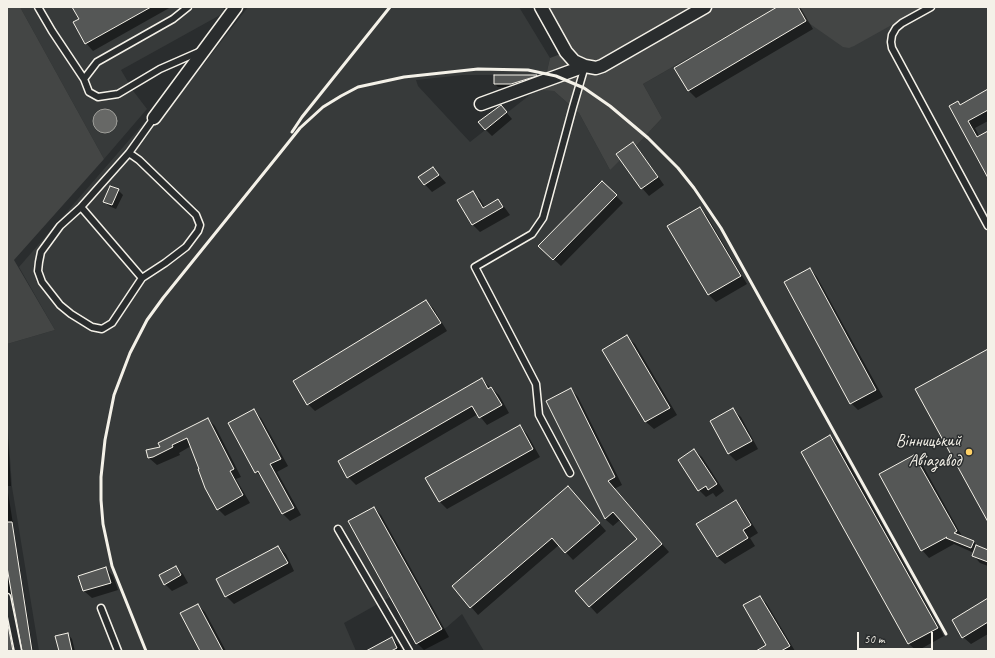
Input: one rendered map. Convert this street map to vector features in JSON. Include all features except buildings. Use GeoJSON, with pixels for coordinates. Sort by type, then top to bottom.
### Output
{"type":"FeatureCollection","features":[{"type":"Feature","properties":{"kind":"street"},"geometry":{"type":"LineString","coordinates":[[154,118],[236,7]]}},
{"type":"Feature","properties":{"kind":"street"},"geometry":{"type":"LineString","coordinates":[[541,7],[566,52],[574,61],[585,66],[596,68],[609,63],[705,7]]}},
{"type":"Feature","properties":{"kind":"street"},"geometry":{"type":"LineString","coordinates":[[481,104],[585,66]]}},
{"type":"Feature","properties":{"kind":"lane"},"geometry":{"type":"LineString","coordinates":[[38,7],[84,79],[89,92],[98,97],[118,94],[160,69],[205,49]]}},
{"type":"Feature","properties":{"kind":"lane"},"geometry":{"type":"LineString","coordinates":[[84,79],[97,62],[173,19],[188,7]]}},
{"type":"Feature","properties":{"kind":"lane"},"geometry":{"type":"LineString","coordinates":[[931,7],[902,23],[896,28],[892,35],[892,48],[988,226]]}},
{"type":"Feature","properties":{"kind":"lane"},"geometry":{"type":"LineString","coordinates":[[570,473],[539,415],[536,384],[475,267],[532,234],[543,218],[585,66]]}},
{"type":"Feature","properties":{"kind":"lane"},"geometry":{"type":"LineString","coordinates":[[129,153],[139,160],[196,215],[200,225],[198,231],[186,247],[142,278],[112,323],[102,329],[92,327],[60,304],[42,282],[38,271],[41,252],[60,226],[81,207],[129,153],[154,118]]}},
{"type":"Feature","properties":{"kind":"lane"},"geometry":{"type":"LineString","coordinates":[[81,207],[142,278]]}},
{"type":"Feature","properties":{"kind":"lane"},"geometry":{"type":"LineString","coordinates":[[338,529],[409,651]]}},
{"type":"Feature","properties":{"kind":"lane"},"geometry":{"type":"LineString","coordinates":[[7,597],[18,651]]}},
{"type":"Feature","properties":{"kind":"lane"},"geometry":{"type":"LineString","coordinates":[[101,608],[118,651]]}},
{"type":"Feature","properties":{"kind":"shaded area"},"geometry":{"type":"Polygon","coordinates":[[[7,7],[20,7],[104,159],[14,260],[55,330],[7,344],[7,7]]]}},
{"type":"Feature","properties":{"kind":"shaded area"},"geometry":{"type":"Polygon","coordinates":[[[20,7],[227,7],[222,14],[121,70],[134,92],[147,109],[104,159],[20,7]]]}},
{"type":"Feature","properties":{"kind":"shaded area"},"geometry":{"type":"Polygon","coordinates":[[[248,7],[519,7],[550,58],[547,71],[541,77],[522,75],[463,75],[416,80],[418,86],[470,142],[536,90],[554,91],[579,113],[610,170],[616,154],[633,142],[636,146],[662,118],[643,84],[777,7],[988,7],[988,651],[484,651],[462,614],[447,627],[416,644],[390,597],[344,623],[356,651],[39,651],[12,487],[7,415],[7,344],[55,330],[19,267],[150,116],[159,122],[248,7]]]}},
{"type":"Feature","properties":{"kind":"shaded area"},"geometry":{"type":"Polygon","coordinates":[[[541,7],[777,7],[643,84],[662,118],[636,146],[633,142],[616,154],[620,160],[610,170],[579,113],[554,91],[536,90],[544,70],[547,71],[550,58],[566,52],[541,7]]]}},
{"type":"Feature","properties":{"kind":"shaded area"},"geometry":{"type":"Polygon","coordinates":[[[798,7],[924,7],[849,48],[843,47],[806,21],[798,7]]]}},
{"type":"Feature","properties":{"kind":"shaded area"},"geometry":{"type":"Polygon","coordinates":[[[105,109],[114,112],[117,121],[114,130],[105,133],[96,130],[93,121],[96,112],[105,109]]]}},
{"type":"Feature","properties":{"kind":"railway"},"geometry":{"type":"LineString","coordinates":[[292,132],[302,117],[390,7]]}},
{"type":"Feature","properties":{"kind":"railway"},"geometry":{"type":"LineString","coordinates":[[146,651],[112,566],[103,524],[101,477],[105,440],[114,395],[130,353],[147,320],[300,128],[323,107],[358,87],[404,77],[478,69],[528,70],[556,76],[584,88],[610,106],[648,138],[678,168],[694,188],[721,228],[946,634]]}},
{"type":"Feature","properties":{"kind":"place","name":"Вінницький Авіазавод"},"geometry":{"type":"Point","coordinates":[969,452]}}]}
